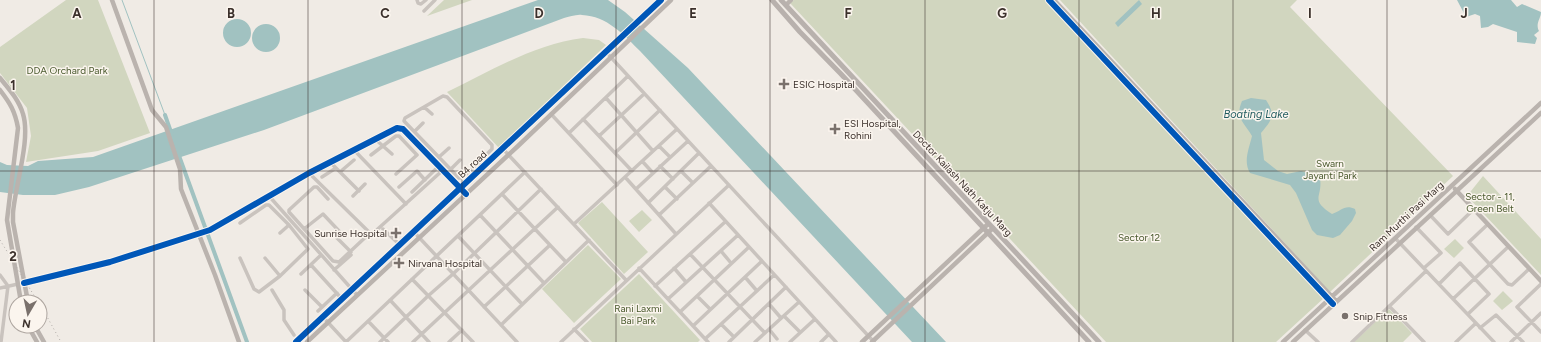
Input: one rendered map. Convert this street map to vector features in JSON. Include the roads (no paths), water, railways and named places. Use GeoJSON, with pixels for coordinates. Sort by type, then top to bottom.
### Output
{"type":"FeatureCollection","features":[{"type":"Feature","properties":{"kind":"main road","name":"Doctor Kailash Nath Katju Marg"},"geometry":{"type":"LineString","coordinates":[[772,0],[984,228],[991,230],[1099,342]]}},
{"type":"Feature","properties":{"kind":"main road","name":"Doctor Kailash Nath Katju Marg"},"geometry":{"type":"LineString","coordinates":[[784,2],[988,224],[991,230],[1089,342]]}},
{"type":"Feature","properties":{"kind":"main road"},"geometry":{"type":"LineString","coordinates":[[809,41],[814,36]]}},
{"type":"Feature","properties":{"kind":"street"},"geometry":{"type":"LineString","coordinates":[[112,0],[152,110],[166,127],[179,165],[180,183],[239,342]]}},
{"type":"Feature","properties":{"kind":"street"},"geometry":{"type":"LineString","coordinates":[[417,0],[418,3],[421,4],[426,0]]}},
{"type":"Feature","properties":{"kind":"street"},"geometry":{"type":"LineString","coordinates":[[424,11],[435,0]]}},
{"type":"Feature","properties":{"kind":"street","name":"B4 road"},"geometry":{"type":"LineString","coordinates":[[296,342],[661,0]]}},
{"type":"Feature","properties":{"kind":"street","name":"B4 road"},"geometry":{"type":"LineString","coordinates":[[307,342],[671,0]]}},
{"type":"Feature","properties":{"kind":"street"},"geometry":{"type":"LineString","coordinates":[[784,2],[791,0]]}},
{"type":"Feature","properties":{"kind":"street"},"geometry":{"type":"LineString","coordinates":[[1049,0],[1330,298]]}},
{"type":"Feature","properties":{"kind":"street"},"geometry":{"type":"LineString","coordinates":[[1054,0],[1334,303]]}},
{"type":"Feature","properties":{"kind":"street"},"geometry":{"type":"LineString","coordinates":[[606,52],[873,342],[991,230]]}},
{"type":"Feature","properties":{"kind":"street"},"geometry":{"type":"LineString","coordinates":[[569,133],[628,76]]}},
{"type":"Feature","properties":{"kind":"street"},"geometry":{"type":"LineString","coordinates":[[0,78],[18,102],[24,115],[25,140],[7,220],[20,294]]}},
{"type":"Feature","properties":{"kind":"street"},"geometry":{"type":"LineString","coordinates":[[0,90],[16,115],[18,128],[11,205],[26,294]]}},
{"type":"Feature","properties":{"kind":"street"},"geometry":{"type":"LineString","coordinates":[[599,136],[644,94]]}},
{"type":"Feature","properties":{"kind":"street"},"geometry":{"type":"LineString","coordinates":[[442,96],[448,97],[492,145],[492,149],[462,178],[459,178],[415,131],[404,120],[442,96]]}},
{"type":"Feature","properties":{"kind":"street"},"geometry":{"type":"LineString","coordinates":[[606,98],[653,151]]}},
{"type":"Feature","properties":{"kind":"street","name":"Ram Murthi Pasi Marg"},"geometry":{"type":"LineString","coordinates":[[1283,342],[1541,103]]}},
{"type":"Feature","properties":{"kind":"street"},"geometry":{"type":"LineString","coordinates":[[424,107],[432,114]]}},
{"type":"Feature","properties":{"kind":"street"},"geometry":{"type":"LineString","coordinates":[[615,153],[660,110]]}},
{"type":"Feature","properties":{"kind":"street","name":"Ram Murthi Pasi Marg"},"geometry":{"type":"LineString","coordinates":[[1293,342],[1399,242],[1541,113]]}},
{"type":"Feature","properties":{"kind":"street"},"geometry":{"type":"LineString","coordinates":[[551,114],[617,185]]}},
{"type":"Feature","properties":{"kind":"street"},"geometry":{"type":"LineString","coordinates":[[583,119],[632,171]]}},
{"type":"Feature","properties":{"kind":"street"},"geometry":{"type":"LineString","coordinates":[[415,131],[423,123]]}},
{"type":"Feature","properties":{"kind":"street"},"geometry":{"type":"LineString","coordinates":[[24,283],[110,262],[190,238],[210,230],[309,173],[397,128],[400,128],[422,148],[466,194]]}},
{"type":"Feature","properties":{"kind":"street"},"geometry":{"type":"LineString","coordinates":[[574,224],[677,129]]}},
{"type":"Feature","properties":{"kind":"street"},"geometry":{"type":"LineString","coordinates":[[371,156],[398,135],[417,155],[396,174]]}},
{"type":"Feature","properties":{"kind":"street"},"geometry":{"type":"LineString","coordinates":[[375,139],[392,154]]}},
{"type":"Feature","properties":{"kind":"street"},"geometry":{"type":"LineString","coordinates":[[636,189],[688,141]]}},
{"type":"Feature","properties":{"kind":"street"},"geometry":{"type":"LineString","coordinates":[[422,148],[427,143]]}},
{"type":"Feature","properties":{"kind":"street"},"geometry":{"type":"LineString","coordinates":[[659,146],[670,157]]}},
{"type":"Feature","properties":{"kind":"street"},"geometry":{"type":"LineString","coordinates":[[440,157],[449,148]]}},
{"type":"Feature","properties":{"kind":"street"},"geometry":{"type":"LineString","coordinates":[[503,148],[626,280]]}},
{"type":"Feature","properties":{"kind":"street"},"geometry":{"type":"LineString","coordinates":[[354,150],[406,204]]}},
{"type":"Feature","properties":{"kind":"street"},"geometry":{"type":"LineString","coordinates":[[648,203],[700,153]]}},
{"type":"Feature","properties":{"kind":"street"},"geometry":{"type":"LineString","coordinates":[[340,172],[354,160]]}},
{"type":"Feature","properties":{"kind":"street"},"geometry":{"type":"LineString","coordinates":[[451,169],[460,160]]}},
{"type":"Feature","properties":{"kind":"street"},"geometry":{"type":"LineString","coordinates":[[642,161],[653,173]]}},
{"type":"Feature","properties":{"kind":"street"},"geometry":{"type":"LineString","coordinates":[[330,162],[359,191]]}},
{"type":"Feature","properties":{"kind":"street"},"geometry":{"type":"LineString","coordinates":[[478,163],[482,168]]}},
{"type":"Feature","properties":{"kind":"street"},"geometry":{"type":"LineString","coordinates":[[412,192],[439,166]]}},
{"type":"Feature","properties":{"kind":"street"},"geometry":{"type":"LineString","coordinates":[[660,166],[673,179]]}},
{"type":"Feature","properties":{"kind":"street"},"geometry":{"type":"LineString","coordinates":[[659,215],[711,166]]}},
{"type":"Feature","properties":{"kind":"street"},"geometry":{"type":"LineString","coordinates":[[322,177],[336,168]]}},
{"type":"Feature","properties":{"kind":"street"},"geometry":{"type":"LineString","coordinates":[[399,187],[417,170],[425,180]]}},
{"type":"Feature","properties":{"kind":"street"},"geometry":{"type":"LineString","coordinates":[[269,196],[335,262],[339,262],[443,170]]}},
{"type":"Feature","properties":{"kind":"street"},"geometry":{"type":"LineString","coordinates":[[681,171],[693,183]]}},
{"type":"Feature","properties":{"kind":"street"},"geometry":{"type":"LineString","coordinates":[[323,317],[346,342],[525,172]]}},
{"type":"Feature","properties":{"kind":"street"},"geometry":{"type":"LineString","coordinates":[[309,173],[371,234]]}},
{"type":"Feature","properties":{"kind":"street"},"geometry":{"type":"LineString","coordinates":[[625,177],[676,234]]}},
{"type":"Feature","properties":{"kind":"street"},"geometry":{"type":"LineString","coordinates":[[353,196],[365,184]]}},
{"type":"Feature","properties":{"kind":"street"},"geometry":{"type":"LineString","coordinates":[[560,342],[729,185]]}},
{"type":"Feature","properties":{"kind":"street"},"geometry":{"type":"LineString","coordinates":[[240,258],[256,291],[262,291],[308,250],[302,237],[302,230],[289,213],[289,210],[314,186],[317,187],[328,199]]}},
{"type":"Feature","properties":{"kind":"street"},"geometry":{"type":"LineString","coordinates":[[1452,186],[1529,268],[1541,283],[1517,307],[1541,332]]}},
{"type":"Feature","properties":{"kind":"street"},"geometry":{"type":"LineString","coordinates":[[665,187],[677,199]]}},
{"type":"Feature","properties":{"kind":"street"},"geometry":{"type":"LineString","coordinates":[[380,342],[475,254],[541,189]]}},
{"type":"Feature","properties":{"kind":"street"},"geometry":{"type":"LineString","coordinates":[[502,194],[566,262]]}},
{"type":"Feature","properties":{"kind":"street"},"geometry":{"type":"LineString","coordinates":[[709,203],[836,342]]}},
{"type":"Feature","properties":{"kind":"street"},"geometry":{"type":"LineString","coordinates":[[240,223],[266,205],[269,205],[321,255],[357,295]]}},
{"type":"Feature","properties":{"kind":"street"},"geometry":{"type":"LineString","coordinates":[[413,342],[558,207]]}},
{"type":"Feature","properties":{"kind":"street"},"geometry":{"type":"LineString","coordinates":[[1430,215],[1448,234],[1474,210]]}},
{"type":"Feature","properties":{"kind":"street"},"geometry":{"type":"LineString","coordinates":[[302,230],[320,215],[324,215],[339,231],[337,238],[351,252]]}},
{"type":"Feature","properties":{"kind":"street"},"geometry":{"type":"LineString","coordinates":[[480,215],[544,283]]}},
{"type":"Feature","properties":{"kind":"street"},"geometry":{"type":"LineString","coordinates":[[655,286],[726,222]]}},
{"type":"Feature","properties":{"kind":"street"},"geometry":{"type":"LineString","coordinates":[[862,342],[988,224]]}},
{"type":"Feature","properties":{"kind":"street"},"geometry":{"type":"LineString","coordinates":[[280,233],[289,225]]}},
{"type":"Feature","properties":{"kind":"street"},"geometry":{"type":"LineString","coordinates":[[1487,225],[1469,242],[1489,264],[1510,285],[1512,285],[1529,268]]}},
{"type":"Feature","properties":{"kind":"street"},"geometry":{"type":"LineString","coordinates":[[1352,342],[1441,253],[1416,227]]}},
{"type":"Feature","properties":{"kind":"street"},"geometry":{"type":"LineString","coordinates":[[383,229],[400,245]]}},
{"type":"Feature","properties":{"kind":"street"},"geometry":{"type":"LineString","coordinates":[[8,232],[15,231]]}},
{"type":"Feature","properties":{"kind":"street"},"geometry":{"type":"LineString","coordinates":[[414,232],[517,342]]}},
{"type":"Feature","properties":{"kind":"street"},"geometry":{"type":"LineString","coordinates":[[334,270],[371,234]]}},
{"type":"Feature","properties":{"kind":"street"},"geometry":{"type":"LineString","coordinates":[[668,299],[738,235]]}},
{"type":"Feature","properties":{"kind":"street"},"geometry":{"type":"LineString","coordinates":[[458,236],[522,304]]}},
{"type":"Feature","properties":{"kind":"street"},"geometry":{"type":"LineString","coordinates":[[1395,238],[1468,314],[1491,341]]}},
{"type":"Feature","properties":{"kind":"street"},"geometry":{"type":"LineString","coordinates":[[500,325],[589,240]]}},
{"type":"Feature","properties":{"kind":"street"},"geometry":{"type":"LineString","coordinates":[[484,307],[550,245]]}},
{"type":"Feature","properties":{"kind":"street"},"geometry":{"type":"LineString","coordinates":[[680,312],[749,247]]}},
{"type":"Feature","properties":{"kind":"street"},"geometry":{"type":"LineString","coordinates":[[1453,299],[1508,247]]}},
{"type":"Feature","properties":{"kind":"street"},"geometry":{"type":"LineString","coordinates":[[721,251],[731,263]]}},
{"type":"Feature","properties":{"kind":"street"},"geometry":{"type":"LineString","coordinates":[[690,254],[765,333]]}},
{"type":"Feature","properties":{"kind":"street"},"geometry":{"type":"LineString","coordinates":[[301,274],[321,255]]}},
{"type":"Feature","properties":{"kind":"street"},"geometry":{"type":"LineString","coordinates":[[265,258],[280,276]]}},
{"type":"Feature","properties":{"kind":"street"},"geometry":{"type":"LineString","coordinates":[[693,326],[762,261]]}},
{"type":"Feature","properties":{"kind":"street"},"geometry":{"type":"LineString","coordinates":[[1439,284],[1460,263],[1489,294],[1468,314]]}},
{"type":"Feature","properties":{"kind":"street"},"geometry":{"type":"LineString","coordinates":[[311,264],[342,299]]}},
{"type":"Feature","properties":{"kind":"street"},"geometry":{"type":"LineString","coordinates":[[639,268],[706,341],[721,324],[774,274]]}},
{"type":"Feature","properties":{"kind":"street"},"geometry":{"type":"LineString","coordinates":[[674,268],[686,282]]}},
{"type":"Feature","properties":{"kind":"street"},"geometry":{"type":"LineString","coordinates":[[934,274],[939,279]]}},
{"type":"Feature","properties":{"kind":"street"},"geometry":{"type":"LineString","coordinates":[[0,275],[8,286],[2,321],[1,342]]}},
{"type":"Feature","properties":{"kind":"street"},"geometry":{"type":"LineString","coordinates":[[745,277],[757,291]]}},
{"type":"Feature","properties":{"kind":"street"},"geometry":{"type":"LineString","coordinates":[[412,279],[473,342]]}},
{"type":"Feature","properties":{"kind":"street"},"geometry":{"type":"LineString","coordinates":[[0,288],[18,284]]}},
{"type":"Feature","properties":{"kind":"street"},"geometry":{"type":"LineString","coordinates":[[729,342],[786,288]]}},
{"type":"Feature","properties":{"kind":"street"},"geometry":{"type":"LineString","coordinates":[[272,290],[284,310],[284,320],[294,335]]}},
{"type":"Feature","properties":{"kind":"street"},"geometry":{"type":"LineString","coordinates":[[306,290],[322,307]]}},
{"type":"Feature","properties":{"kind":"street"},"geometry":{"type":"LineString","coordinates":[[318,311],[337,293]]}},
{"type":"Feature","properties":{"kind":"street"},"geometry":{"type":"LineString","coordinates":[[697,296],[710,309]]}},
{"type":"Feature","properties":{"kind":"street"},"geometry":{"type":"LineString","coordinates":[[390,300],[429,342]]}},
{"type":"Feature","properties":{"kind":"street"},"geometry":{"type":"LineString","coordinates":[[755,342],[799,302]]}},
{"type":"Feature","properties":{"kind":"street"},"geometry":{"type":"LineString","coordinates":[[769,304],[800,332]]}},
{"type":"Feature","properties":{"kind":"street"},"geometry":{"type":"LineString","coordinates":[[1389,306],[1424,342]]}},
{"type":"Feature","properties":{"kind":"street"},"geometry":{"type":"LineString","coordinates":[[1510,342],[1541,313]]}},
{"type":"Feature","properties":{"kind":"street"},"geometry":{"type":"LineString","coordinates":[[1480,328],[1495,315],[1523,342]]}},
{"type":"Feature","properties":{"kind":"street"},"geometry":{"type":"LineString","coordinates":[[792,341],[815,319]]}},
{"type":"Feature","properties":{"kind":"street"},"geometry":{"type":"LineString","coordinates":[[368,321],[388,342]]}},
{"type":"Feature","properties":{"kind":"street"},"geometry":{"type":"LineString","coordinates":[[1456,342],[1476,323]]}},
{"type":"Feature","properties":{"kind":"street"},"geometry":{"type":"LineString","coordinates":[[721,324],[734,337]]}},
{"type":"Feature","properties":{"kind":"street"},"geometry":{"type":"LineString","coordinates":[[574,329],[587,342]]}},
{"type":"Feature","properties":{"kind":"street"},"geometry":{"type":"LineString","coordinates":[[449,342],[462,330]]}},
{"type":"Feature","properties":{"kind":"street"},"geometry":{"type":"LineString","coordinates":[[769,330],[777,339]]}},
{"type":"Feature","properties":{"kind":"street"},"geometry":{"type":"LineString","coordinates":[[1306,330],[1318,342]]}},
{"type":"Feature","properties":{"kind":"street"},"geometry":{"type":"LineString","coordinates":[[821,342],[829,334]]}},
{"type":"Feature","properties":{"kind":"water"},"geometry":{"type":"Polygon","coordinates":[[[538,0],[608,0],[625,12],[688,68],[946,342],[912,342],[640,51],[614,27],[591,16],[578,15],[564,18],[264,130],[89,187],[55,195],[23,195],[0,192],[0,162],[7,165],[28,166],[38,161],[93,157],[538,0]]]}},
{"type":"Feature","properties":{"kind":"water"},"geometry":{"type":"Polygon","coordinates":[[[1139,0],[1142,4],[1118,27],[1115,23],[1139,0]]]}},
{"type":"Feature","properties":{"kind":"water"},"geometry":{"type":"Polygon","coordinates":[[[1457,0],[1511,0],[1517,7],[1522,4],[1541,12],[1538,23],[1539,31],[1534,35],[1537,38],[1535,44],[1517,42],[1517,32],[1493,24],[1488,27],[1481,28],[1480,16],[1475,14],[1466,17],[1457,0]]]}},
{"type":"Feature","properties":{"kind":"water"},"geometry":{"type":"Polygon","coordinates":[[[237,19],[247,23],[251,33],[247,43],[237,47],[227,43],[223,33],[227,23],[237,19]]]}},
{"type":"Feature","properties":{"kind":"water"},"geometry":{"type":"Polygon","coordinates":[[[266,24],[276,28],[280,38],[276,48],[266,52],[256,48],[252,38],[256,28],[266,24]]]}},
{"type":"Feature","properties":{"kind":"water","name":"Boating Lake"},"geometry":{"type":"Polygon","coordinates":[[[1251,98],[1266,100],[1272,114],[1270,121],[1261,133],[1264,160],[1278,171],[1287,174],[1301,171],[1320,178],[1319,201],[1325,209],[1332,214],[1348,207],[1355,209],[1356,213],[1352,221],[1340,235],[1333,238],[1317,235],[1312,230],[1296,193],[1290,185],[1250,173],[1247,159],[1252,136],[1241,119],[1239,112],[1242,101],[1251,98]]]}},
{"type":"Feature","properties":{"kind":"waterway"},"geometry":{"type":"LineString","coordinates":[[122,0],[165,115]]}},
{"type":"Feature","properties":{"kind":"waterway"},"geometry":{"type":"LineString","coordinates":[[165,115],[172,135]]}},
{"type":"Feature","properties":{"kind":"waterway"},"geometry":{"type":"LineString","coordinates":[[178,153],[247,342]]}},
{"type":"Feature","properties":{"kind":"railway"},"geometry":{"type":"LineString","coordinates":[[0,240],[33,294]]}},
{"type":"Feature","properties":{"kind":"railway"},"geometry":{"type":"LineString","coordinates":[[48,318],[61,342]]}},
{"type":"Feature","properties":{"kind":"place","name":"ESIC Hospital"},"geometry":{"type":"Point","coordinates":[784,84]}},
{"type":"Feature","properties":{"kind":"place","name":"ESI Hospital, Rohini"},"geometry":{"type":"Point","coordinates":[835,129]}},
{"type":"Feature","properties":{"kind":"place","name":"Sunrise Hospital"},"geometry":{"type":"Point","coordinates":[396,233]}},
{"type":"Feature","properties":{"kind":"place","name":"Nirvana Hospital"},"geometry":{"type":"Point","coordinates":[399,263]}},
{"type":"Feature","properties":{"kind":"place","name":"Snip Fitness"},"geometry":{"type":"Point","coordinates":[1345,316]}},
{"type":"Feature","properties":{"kind":"park label","name":"DDA Orchard Park"},"geometry":{"type":"Point","coordinates":[67,70]}},
{"type":"Feature","properties":{"kind":"park label","name":"Swarn Jayanti Park"},"geometry":{"type":"Point","coordinates":[1330,168]}},
{"type":"Feature","properties":{"kind":"park label","name":"Sector - 11, Green Belt"},"geometry":{"type":"Point","coordinates":[1490,202]}},
{"type":"Feature","properties":{"kind":"park label","name":"Sector 12"},"geometry":{"type":"Point","coordinates":[1139,237]}},
{"type":"Feature","properties":{"kind":"park label","name":"Rani Laxmi Bai Park"},"geometry":{"type":"Point","coordinates":[638,314]}}]}
